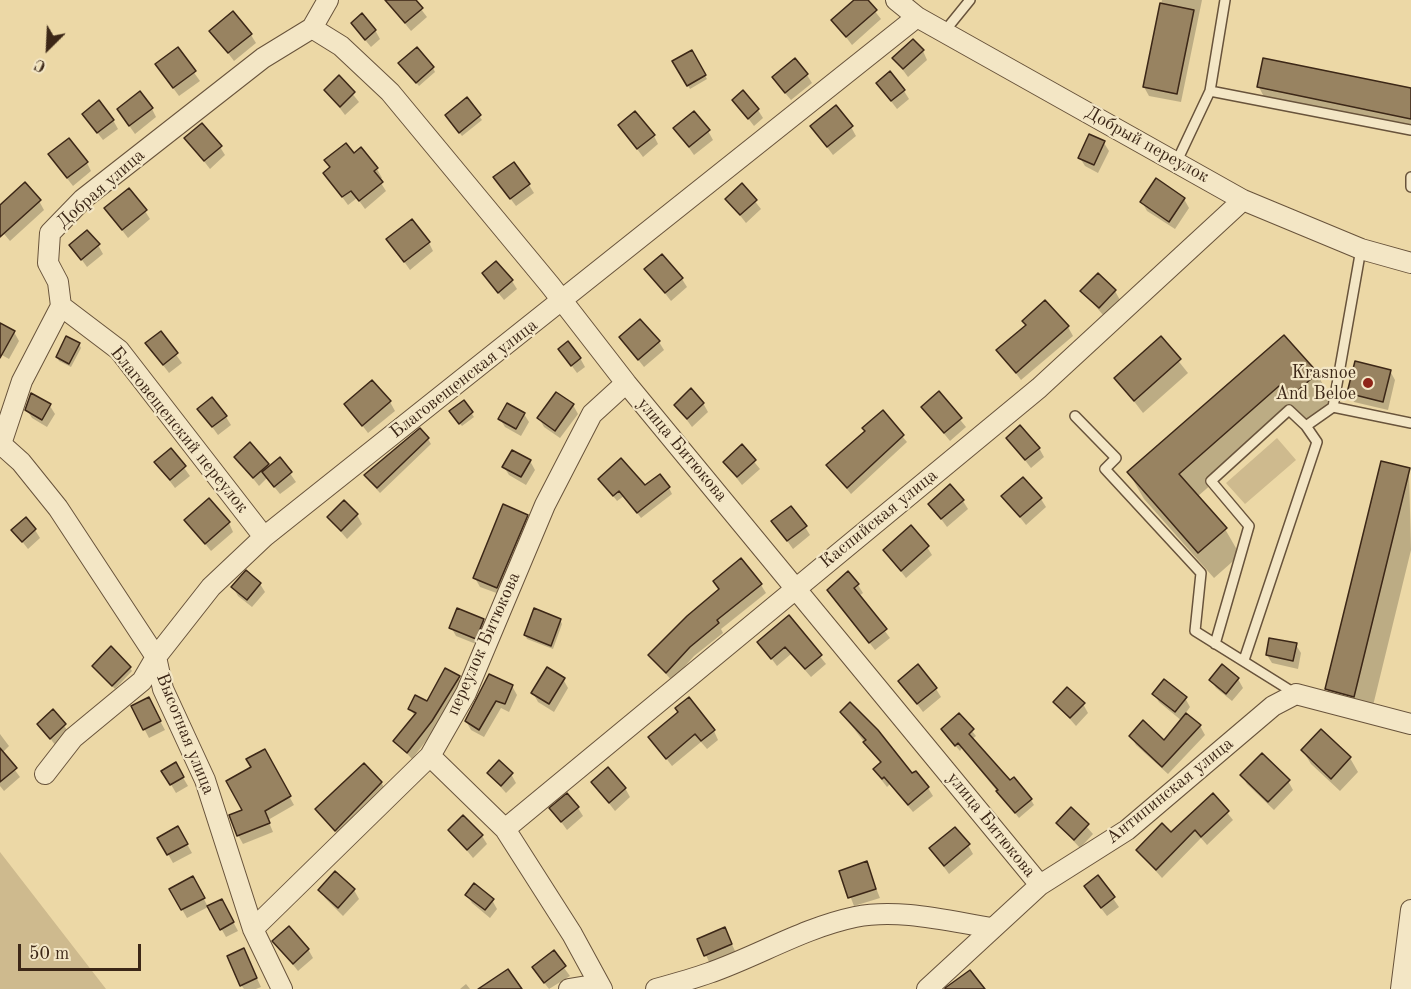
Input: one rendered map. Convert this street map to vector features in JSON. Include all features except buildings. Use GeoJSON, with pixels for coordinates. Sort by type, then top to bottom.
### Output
{"type":"FeatureCollection","features":[{"type":"Feature","properties":{"kind":"street","name":"Добрая улица"},"geometry":{"type":"LineString","coordinates":[[61,306],[58,282],[48,263],[50,233],[83,199],[244,72],[312,28],[328,0]]}},
{"type":"Feature","properties":{"kind":"street","name":"Добрый переулок"},"geometry":{"type":"LineString","coordinates":[[896,0],[917,17],[1243,200],[1361,249],[1411,263]]}},
{"type":"Feature","properties":{"kind":"street","name":"Благовещенская улица"},"geometry":{"type":"LineString","coordinates":[[45,774],[73,738],[142,681],[156,657],[212,587],[264,537],[917,17]]}},
{"type":"Feature","properties":{"kind":"street","name":"улица Битюкова"},"geometry":{"type":"LineString","coordinates":[[312,28],[341,46],[390,92],[1040,885]]}},
{"type":"Feature","properties":{"kind":"street","name":"Каспийская улица"},"geometry":{"type":"LineString","coordinates":[[505,829],[1039,388],[1243,200]]}},
{"type":"Feature","properties":{"kind":"street"},"geometry":{"type":"LineString","coordinates":[[1,446],[22,381],[61,306]]}},
{"type":"Feature","properties":{"kind":"street","name":"Благовещенский переулок"},"geometry":{"type":"LineString","coordinates":[[61,306],[119,350],[264,537]]}},
{"type":"Feature","properties":{"kind":"street","name":"переулок Битюкова"},"geometry":{"type":"LineString","coordinates":[[253,929],[430,756],[466,693],[555,485],[592,414],[626,382]]}},
{"type":"Feature","properties":{"kind":"street","name":"Высотная улица"},"geometry":{"type":"LineString","coordinates":[[1,446],[21,462],[58,508],[156,657],[163,689],[205,780],[253,929],[282,989]]}},
{"type":"Feature","properties":{"kind":"street"},"geometry":{"type":"LineString","coordinates":[[1296,694],[1411,724]]}},
{"type":"Feature","properties":{"kind":"street","name":"Антипинская улица"},"geometry":{"type":"LineString","coordinates":[[927,989],[1040,885],[1127,830],[1273,706],[1296,694]]}},
{"type":"Feature","properties":{"kind":"street"},"geometry":{"type":"LineString","coordinates":[[430,756],[505,829],[572,934],[600,987],[569,989]]}},
{"type":"Feature","properties":{"kind":"street"},"geometry":{"type":"LineString","coordinates":[[1401,989],[1411,910]]}},
{"type":"Feature","properties":{"kind":"street"},"geometry":{"type":"LineString","coordinates":[[656,989],[709,973],[806,932],[856,917],[927,918],[992,928]]}},
{"type":"Feature","properties":{"kind":"lane"},"geometry":{"type":"LineString","coordinates":[[944,32],[970,0]]}},
{"type":"Feature","properties":{"kind":"lane"},"geometry":{"type":"LineString","coordinates":[[1177,161],[1210,91],[1225,0]]}},
{"type":"Feature","properties":{"kind":"lane"},"geometry":{"type":"LineString","coordinates":[[1210,91],[1411,130]]}},
{"type":"Feature","properties":{"kind":"lane"},"geometry":{"type":"LineString","coordinates":[[1411,177],[1411,187]]}},
{"type":"Feature","properties":{"kind":"lane"},"geometry":{"type":"LineString","coordinates":[[1306,426],[1333,407],[1361,249]]}},
{"type":"Feature","properties":{"kind":"lane"},"geometry":{"type":"LineString","coordinates":[[1333,407],[1411,423]]}},
{"type":"Feature","properties":{"kind":"lane"},"geometry":{"type":"LineString","coordinates":[[1215,644],[1249,526],[1211,481],[1289,410],[1306,426],[1317,442],[1244,660]]}},
{"type":"Feature","properties":{"kind":"lane"},"geometry":{"type":"LineString","coordinates":[[1075,416],[1116,458],[1105,469],[1201,573],[1195,631],[1296,694]]}},
{"type":"Feature","properties":{"kind":"shaded area"},"geometry":{"type":"Polygon","coordinates":[[[1277,438],[1296,460],[1245,504],[1226,483],[1277,438]]]}},
{"type":"Feature","properties":{"kind":"shaded area"},"geometry":{"type":"Polygon","coordinates":[[[0,852],[106,989],[0,989],[0,852]]]}},
{"type":"Feature","properties":{"kind":"place","name":"Krasnoe And Beloe"},"geometry":{"type":"Point","coordinates":[1368,383]}}]}
